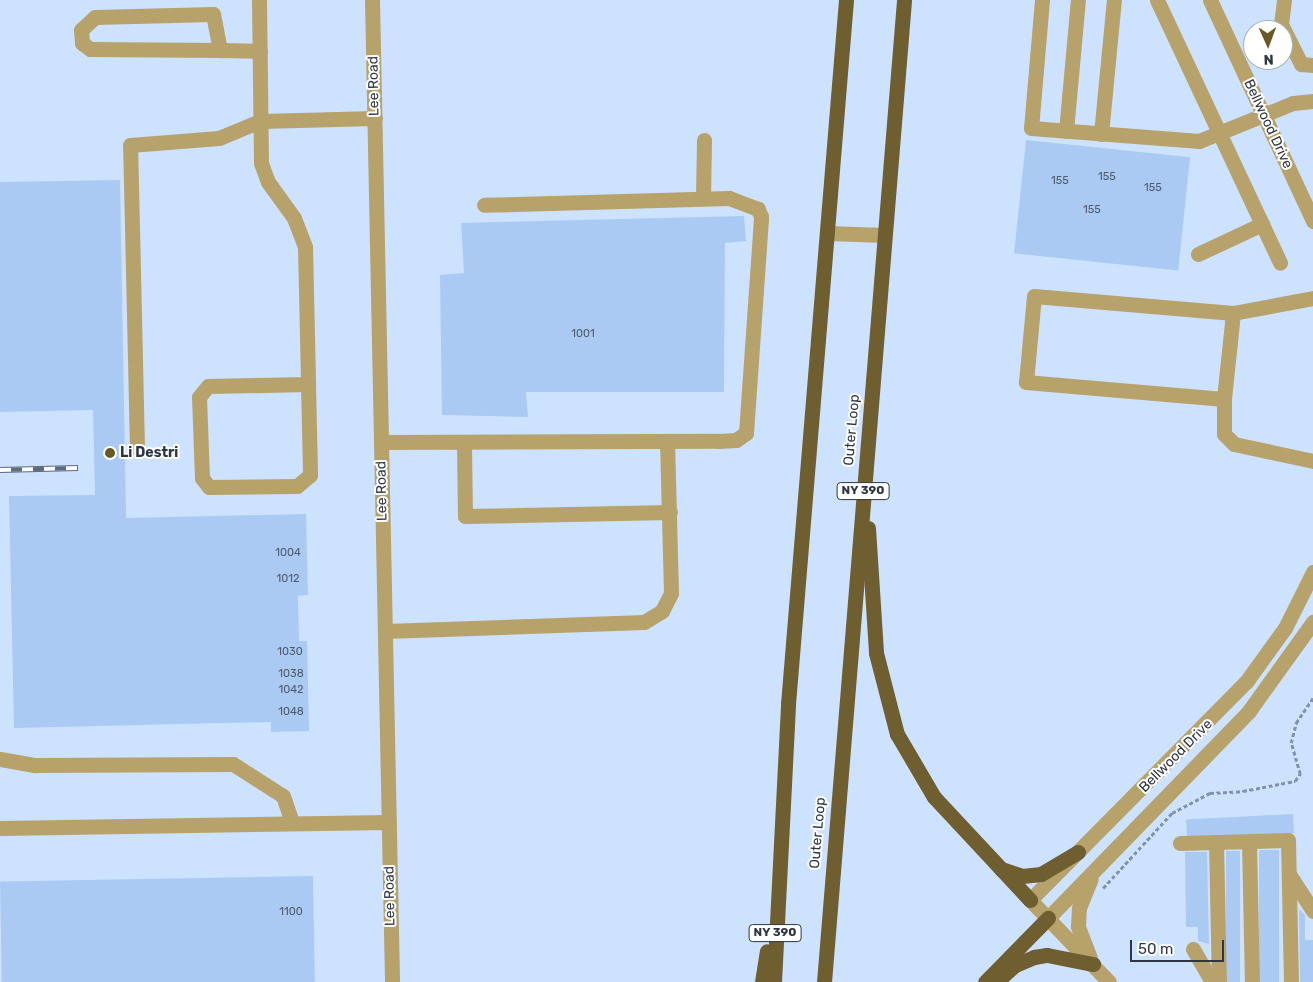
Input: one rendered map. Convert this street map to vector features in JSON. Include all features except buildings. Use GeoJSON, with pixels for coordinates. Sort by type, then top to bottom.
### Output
{"type":"FeatureCollection","features":[{"type":"Feature","properties":{"kind":"highway","name":"NY 390"},"geometry":{"type":"LineString","coordinates":[[774,982],[777,885],[846,0]]}},
{"type":"Feature","properties":{"kind":"highway","name":"Outer Loop"},"geometry":{"type":"LineString","coordinates":[[824,982],[904,0]]}},
{"type":"Feature","properties":{"kind":"highway"},"geometry":{"type":"LineString","coordinates":[[867,446],[874,640],[890,715],[927,788],[999,869],[1030,900]]}},
{"type":"Feature","properties":{"kind":"highway"},"geometry":{"type":"LineString","coordinates":[[999,869],[1022,876],[1041,874],[1078,852]]}},
{"type":"Feature","properties":{"kind":"highway"},"geometry":{"type":"LineString","coordinates":[[762,982],[777,885]]}},
{"type":"Feature","properties":{"kind":"highway"},"geometry":{"type":"LineString","coordinates":[[985,982],[1048,918]]}},
{"type":"Feature","properties":{"kind":"highway"},"geometry":{"type":"LineString","coordinates":[[996,982],[1015,964],[1034,957],[1047,955],[1093,964]]}},
{"type":"Feature","properties":{"kind":"street"},"geometry":{"type":"LineString","coordinates":[[259,0],[260,121],[263,172],[294,218],[305,248],[308,384],[310,476],[297,486],[209,487],[202,478],[198,397],[208,386],[308,384]]}},
{"type":"Feature","properties":{"kind":"street","name":"Lee Road"},"geometry":{"type":"LineString","coordinates":[[372,0],[392,982]]}},
{"type":"Feature","properties":{"kind":"street"},"geometry":{"type":"LineString","coordinates":[[1042,0],[1031,128],[1193,142],[1221,136],[1264,116],[1313,101]]}},
{"type":"Feature","properties":{"kind":"street"},"geometry":{"type":"LineString","coordinates":[[1066,131],[1078,0]]}},
{"type":"Feature","properties":{"kind":"street"},"geometry":{"type":"LineString","coordinates":[[1101,134],[1114,0]]}},
{"type":"Feature","properties":{"kind":"street"},"geometry":{"type":"LineString","coordinates":[[1157,0],[1280,263]]}},
{"type":"Feature","properties":{"kind":"street","name":"Bellwood Drive"},"geometry":{"type":"LineString","coordinates":[[1210,0],[1313,221]]}},
{"type":"Feature","properties":{"kind":"street"},"geometry":{"type":"LineString","coordinates":[[1284,0],[1281,24],[1301,64],[1313,65]]}},
{"type":"Feature","properties":{"kind":"street"},"geometry":{"type":"LineString","coordinates":[[220,50],[213,14],[95,17],[81,30],[82,43],[90,49],[260,51]]}},
{"type":"Feature","properties":{"kind":"street"},"geometry":{"type":"LineString","coordinates":[[137,448],[130,145],[219,138],[260,121],[375,118]]}},
{"type":"Feature","properties":{"kind":"street"},"geometry":{"type":"LineString","coordinates":[[703,198],[704,140]]}},
{"type":"Feature","properties":{"kind":"street"},"geometry":{"type":"LineString","coordinates":[[381,442],[464,446],[667,442],[736,440],[746,432],[751,414],[761,217],[758,209],[740,198],[484,205]]}},
{"type":"Feature","properties":{"kind":"street"},"geometry":{"type":"LineString","coordinates":[[1198,254],[1262,224]]}},
{"type":"Feature","properties":{"kind":"street"},"geometry":{"type":"LineString","coordinates":[[828,233],[884,236]]}},
{"type":"Feature","properties":{"kind":"street"},"geometry":{"type":"LineString","coordinates":[[1224,399],[1026,382],[1034,296],[1233,313],[1313,298]]}},
{"type":"Feature","properties":{"kind":"street"},"geometry":{"type":"LineString","coordinates":[[1233,313],[1224,399],[1224,434],[1234,444],[1313,461]]}},
{"type":"Feature","properties":{"kind":"street"},"geometry":{"type":"LineString","coordinates":[[385,631],[644,622],[662,611],[671,593],[667,442]]}},
{"type":"Feature","properties":{"kind":"street"},"geometry":{"type":"LineString","coordinates":[[464,446],[465,516],[670,512]]}},
{"type":"Feature","properties":{"kind":"street","name":"Bellwood Drive"},"geometry":{"type":"LineString","coordinates":[[1030,900],[1246,682],[1285,628],[1313,572]]}},
{"type":"Feature","properties":{"kind":"street","name":"Bellwood Drive"},"geometry":{"type":"LineString","coordinates":[[1048,918],[1254,705],[1313,622]]}},
{"type":"Feature","properties":{"kind":"street"},"geometry":{"type":"LineString","coordinates":[[0,759],[34,765],[233,764],[283,796],[292,822]]}},
{"type":"Feature","properties":{"kind":"street"},"geometry":{"type":"LineString","coordinates":[[0,828],[389,822]]}},
{"type":"Feature","properties":{"kind":"street"},"geometry":{"type":"LineString","coordinates":[[1180,843],[1288,840],[1291,982]]}},
{"type":"Feature","properties":{"kind":"street"},"geometry":{"type":"LineString","coordinates":[[1216,842],[1219,982]]}},
{"type":"Feature","properties":{"kind":"street"},"geometry":{"type":"LineString","coordinates":[[1249,842],[1252,982]]}},
{"type":"Feature","properties":{"kind":"street"},"geometry":{"type":"LineString","coordinates":[[1093,964],[1078,926],[1079,908],[1097,868]]}},
{"type":"Feature","properties":{"kind":"street"},"geometry":{"type":"LineString","coordinates":[[1289,874],[1313,911]]}},
{"type":"Feature","properties":{"kind":"street"},"geometry":{"type":"LineString","coordinates":[[1030,900],[1109,982]]}},
{"type":"Feature","properties":{"kind":"street"},"geometry":{"type":"LineString","coordinates":[[1193,949],[1212,982]]}},
{"type":"Feature","properties":{"kind":"path"},"geometry":{"type":"LineString","coordinates":[[1103,888],[1172,813],[1210,793],[1244,792],[1295,781],[1300,774],[1291,743],[1296,723],[1313,698]]}},
{"type":"Feature","properties":{"kind":"railway"},"geometry":{"type":"LineString","coordinates":[[0,470],[78,468]]}},
{"type":"Feature","properties":{"kind":"place","name":"Li Destri"},"geometry":{"type":"Point","coordinates":[110,453]}}]}
